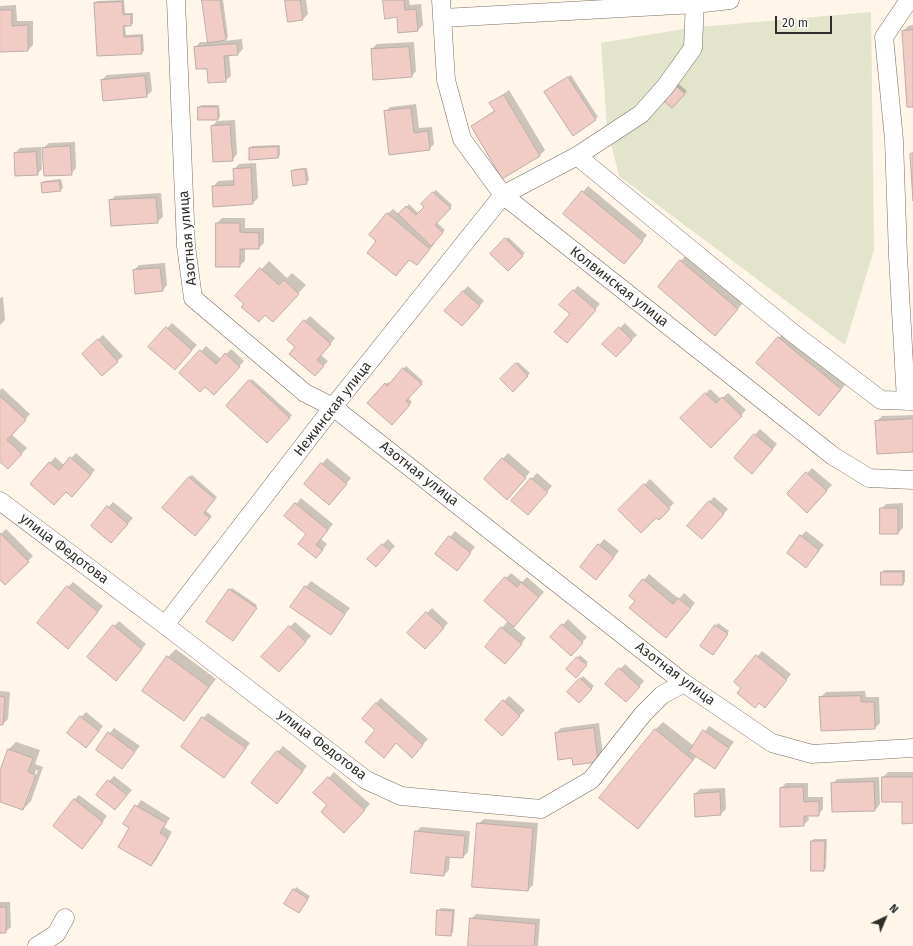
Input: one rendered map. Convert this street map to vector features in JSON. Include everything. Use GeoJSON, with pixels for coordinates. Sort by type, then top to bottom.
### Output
{"type":"FeatureCollection","features":[{"type":"Feature","properties":{"kind":"street","name":"Азотная улица"},"geometry":{"type":"LineString","coordinates":[[176,0],[186,246],[193,298],[305,393],[333,407],[684,683],[772,743],[812,754],[913,748]]}},
{"type":"Feature","properties":{"kind":"street","name":"Колвинская улица"},"geometry":{"type":"LineString","coordinates":[[442,0],[446,80],[462,139],[503,195],[833,456],[869,478],[913,480]]}},
{"type":"Feature","properties":{"kind":"street"},"geometry":{"type":"LineString","coordinates":[[443,18],[730,0]]}},
{"type":"Feature","properties":{"kind":"street"},"geometry":{"type":"LineString","coordinates":[[577,156],[794,334],[881,400],[910,401],[905,256],[884,37],[909,0]]}},
{"type":"Feature","properties":{"kind":"street"},"geometry":{"type":"LineString","coordinates":[[503,195],[577,156],[641,114],[665,87],[693,48],[695,2]]}},
{"type":"Feature","properties":{"kind":"street","name":"Нежинская улица"},"geometry":{"type":"LineString","coordinates":[[165,625],[333,407],[503,195]]}},
{"type":"Feature","properties":{"kind":"street","name":"улица Федотова"},"geometry":{"type":"LineString","coordinates":[[0,501],[165,625],[366,780],[401,796],[541,809],[591,780],[643,714],[662,695],[684,683]]}},
{"type":"Feature","properties":{"kind":"street"},"geometry":{"type":"LineString","coordinates":[[38,946],[56,934],[65,918]]}},
{"type":"Feature","properties":{"kind":"green space"},"geometry":{"type":"Polygon","coordinates":[[[871,12],[874,250],[845,345],[619,176],[607,127],[601,43],[689,28],[871,12]]]}},
{"type":"Feature","properties":{"kind":"building"},"geometry":{"type":"Polygon","coordinates":[[[202,0],[220,0],[226,40],[208,43],[202,0]]]}},
{"type":"Feature","properties":{"kind":"building"},"geometry":{"type":"Polygon","coordinates":[[[285,0],[300,0],[303,20],[288,22],[285,0]]]}},
{"type":"Feature","properties":{"kind":"building"},"geometry":{"type":"Polygon","coordinates":[[[383,0],[404,0],[405,10],[416,9],[418,31],[398,33],[397,17],[385,19],[383,0]]]}},
{"type":"Feature","properties":{"kind":"building"},"geometry":{"type":"Polygon","coordinates":[[[122,2],[123,15],[131,14],[131,26],[123,26],[124,37],[141,36],[142,54],[97,56],[94,3],[122,2]]]}},
{"type":"Feature","properties":{"kind":"building"},"geometry":{"type":"Polygon","coordinates":[[[0,10],[12,10],[12,26],[28,25],[28,51],[0,52],[0,10]]]}},
{"type":"Feature","properties":{"kind":"building"},"geometry":{"type":"Polygon","coordinates":[[[913,30],[913,107],[907,107],[902,31],[913,30]]]}},
{"type":"Feature","properties":{"kind":"building"},"geometry":{"type":"Polygon","coordinates":[[[237,44],[238,55],[224,56],[226,82],[208,83],[207,69],[196,69],[194,47],[237,44]]]}},
{"type":"Feature","properties":{"kind":"building"},"geometry":{"type":"Polygon","coordinates":[[[409,47],[412,77],[373,80],[371,49],[409,47]]]}},
{"type":"Feature","properties":{"kind":"building"},"geometry":{"type":"Polygon","coordinates":[[[145,76],[147,97],[103,101],[101,80],[145,76]]]}},
{"type":"Feature","properties":{"kind":"building"},"geometry":{"type":"Polygon","coordinates":[[[568,77],[596,120],[573,136],[544,92],[568,77]]]}},
{"type":"Feature","properties":{"kind":"building"},"geometry":{"type":"Polygon","coordinates":[[[676,86],[685,94],[672,108],[663,100],[676,86]]]}},
{"type":"Feature","properties":{"kind":"building"},"geometry":{"type":"Polygon","coordinates":[[[504,95],[540,156],[502,179],[471,126],[495,111],[489,103],[504,95]]]}},
{"type":"Feature","properties":{"kind":"building"},"geometry":{"type":"Polygon","coordinates":[[[198,107],[218,107],[218,120],[198,120],[198,107]]]}},
{"type":"Feature","properties":{"kind":"building"},"geometry":{"type":"Polygon","coordinates":[[[411,108],[414,133],[428,131],[430,150],[389,155],[384,111],[411,108]]]}},
{"type":"Feature","properties":{"kind":"building"},"geometry":{"type":"Polygon","coordinates":[[[230,125],[233,161],[213,162],[211,126],[230,125]]]}},
{"type":"Feature","properties":{"kind":"building"},"geometry":{"type":"Polygon","coordinates":[[[70,146],[72,175],[44,176],[42,148],[70,146]]]}},
{"type":"Feature","properties":{"kind":"building"},"geometry":{"type":"Polygon","coordinates":[[[278,147],[278,158],[249,160],[249,148],[278,147]]]}},
{"type":"Feature","properties":{"kind":"building"},"geometry":{"type":"Polygon","coordinates":[[[36,152],[38,175],[15,176],[14,153],[36,152]]]}},
{"type":"Feature","properties":{"kind":"building"},"geometry":{"type":"Polygon","coordinates":[[[913,153],[913,201],[910,154],[913,153]]]}},
{"type":"Feature","properties":{"kind":"building"},"geometry":{"type":"Polygon","coordinates":[[[251,168],[253,204],[213,207],[212,186],[234,185],[233,169],[251,168]]]}},
{"type":"Feature","properties":{"kind":"building"},"geometry":{"type":"Polygon","coordinates":[[[305,169],[307,184],[293,186],[291,171],[305,169]]]}},
{"type":"Feature","properties":{"kind":"building"},"geometry":{"type":"Polygon","coordinates":[[[59,181],[61,191],[42,193],[41,183],[59,181]]]}},
{"type":"Feature","properties":{"kind":"building"},"geometry":{"type":"Polygon","coordinates":[[[582,191],[643,241],[624,264],[563,214],[582,191]]]}},
{"type":"Feature","properties":{"kind":"building"},"geometry":{"type":"Polygon","coordinates":[[[433,192],[451,208],[435,225],[443,233],[431,246],[398,214],[406,206],[416,215],[424,207],[421,204],[433,192]]]}},
{"type":"Feature","properties":{"kind":"building"},"geometry":{"type":"Polygon","coordinates":[[[156,198],[158,223],[111,226],[109,200],[156,198]]]}},
{"type":"Feature","properties":{"kind":"building"},"geometry":{"type":"Polygon","coordinates":[[[387,213],[430,249],[417,265],[409,260],[396,276],[367,253],[376,241],[369,235],[387,213]]]}},
{"type":"Feature","properties":{"kind":"building"},"geometry":{"type":"Polygon","coordinates":[[[216,223],[240,223],[240,232],[259,233],[259,249],[240,249],[240,267],[216,267],[216,223]]]}},
{"type":"Feature","properties":{"kind":"building"},"geometry":{"type":"Polygon","coordinates":[[[505,238],[523,256],[508,271],[490,254],[505,238]]]}},
{"type":"Feature","properties":{"kind":"building"},"geometry":{"type":"Polygon","coordinates":[[[680,260],[738,309],[715,336],[658,287],[680,260]]]}},
{"type":"Feature","properties":{"kind":"building"},"geometry":{"type":"Polygon","coordinates":[[[160,268],[163,291],[135,294],[133,270],[160,268]]]}},
{"type":"Feature","properties":{"kind":"building"},"geometry":{"type":"Polygon","coordinates":[[[260,268],[279,285],[284,280],[299,294],[273,322],[265,315],[259,322],[241,307],[244,304],[235,296],[260,268]]]}},
{"type":"Feature","properties":{"kind":"building"},"geometry":{"type":"Polygon","coordinates":[[[573,290],[596,310],[567,343],[554,332],[570,314],[559,305],[573,290]]]}},
{"type":"Feature","properties":{"kind":"building"},"geometry":{"type":"Polygon","coordinates":[[[463,291],[480,306],[462,326],[444,311],[463,291]]]}},
{"type":"Feature","properties":{"kind":"building"},"geometry":{"type":"Polygon","coordinates":[[[304,320],[331,344],[317,360],[324,366],[315,376],[289,354],[295,347],[287,340],[304,320]]]}},
{"type":"Feature","properties":{"kind":"building"},"geometry":{"type":"Polygon","coordinates":[[[166,327],[192,350],[175,370],[148,347],[166,327]]]}},
{"type":"Feature","properties":{"kind":"building"},"geometry":{"type":"Polygon","coordinates":[[[619,327],[632,340],[616,357],[602,344],[619,327]]]}},
{"type":"Feature","properties":{"kind":"building"},"geometry":{"type":"Polygon","coordinates":[[[778,337],[841,389],[819,416],[756,363],[778,337]]]}},
{"type":"Feature","properties":{"kind":"building"},"geometry":{"type":"Polygon","coordinates":[[[98,339],[118,362],[102,376],[82,354],[98,339]]]}},
{"type":"Feature","properties":{"kind":"building"},"geometry":{"type":"Polygon","coordinates":[[[200,350],[216,364],[225,353],[240,367],[214,395],[205,387],[200,392],[179,373],[200,350]]]}},
{"type":"Feature","properties":{"kind":"building"},"geometry":{"type":"Polygon","coordinates":[[[516,363],[528,376],[513,392],[500,379],[516,363]]]}},
{"type":"Feature","properties":{"kind":"building"},"geometry":{"type":"Polygon","coordinates":[[[403,368],[422,384],[406,401],[410,405],[392,425],[367,403],[385,383],[387,386],[403,368]]]}},
{"type":"Feature","properties":{"kind":"building"},"geometry":{"type":"Polygon","coordinates":[[[249,380],[290,418],[267,443],[226,406],[249,380]]]}},
{"type":"Feature","properties":{"kind":"building"},"geometry":{"type":"Polygon","coordinates":[[[705,393],[716,403],[722,397],[742,416],[711,448],[680,418],[705,393]]]}},
{"type":"Feature","properties":{"kind":"building"},"geometry":{"type":"Polygon","coordinates":[[[0,396],[26,420],[7,440],[22,454],[8,469],[0,462],[0,396]]]}},
{"type":"Feature","properties":{"kind":"building"},"geometry":{"type":"Polygon","coordinates":[[[913,419],[913,452],[877,454],[875,421],[913,419]]]}},
{"type":"Feature","properties":{"kind":"building"},"geometry":{"type":"Polygon","coordinates":[[[754,434],[773,449],[752,474],[734,458],[754,434]]]}},
{"type":"Feature","properties":{"kind":"building"},"geometry":{"type":"Polygon","coordinates":[[[70,457],[91,475],[72,497],[66,492],[54,505],[30,484],[49,462],[59,470],[70,457]]]}},
{"type":"Feature","properties":{"kind":"building"},"geometry":{"type":"Polygon","coordinates":[[[502,458],[526,478],[507,500],[484,479],[502,458]]]}},
{"type":"Feature","properties":{"kind":"building"},"geometry":{"type":"Polygon","coordinates":[[[321,463],[347,484],[329,505],[304,484],[321,463]]]}},
{"type":"Feature","properties":{"kind":"building"},"geometry":{"type":"Polygon","coordinates":[[[806,472],[827,491],[807,513],[787,494],[806,472]]]}},
{"type":"Feature","properties":{"kind":"building"},"geometry":{"type":"Polygon","coordinates":[[[189,477],[215,499],[204,513],[210,518],[195,536],[162,508],[189,477]]]}},
{"type":"Feature","properties":{"kind":"building"},"geometry":{"type":"Polygon","coordinates":[[[531,478],[548,492],[528,515],[511,501],[531,478]]]}},
{"type":"Feature","properties":{"kind":"building"},"geometry":{"type":"Polygon","coordinates":[[[644,484],[670,509],[659,520],[656,518],[641,533],[618,510],[644,484]]]}},
{"type":"Feature","properties":{"kind":"building"},"geometry":{"type":"Polygon","coordinates":[[[709,501],[724,514],[702,539],[687,526],[709,501]]]}},
{"type":"Feature","properties":{"kind":"building"},"geometry":{"type":"Polygon","coordinates":[[[295,503],[328,530],[316,545],[323,550],[316,558],[298,544],[306,534],[284,516],[295,503]]]}},
{"type":"Feature","properties":{"kind":"building"},"geometry":{"type":"Polygon","coordinates":[[[107,506],[128,524],[111,543],[91,526],[107,506]]]}},
{"type":"Feature","properties":{"kind":"building"},"geometry":{"type":"Polygon","coordinates":[[[880,508],[898,508],[898,534],[880,534],[880,508]]]}},
{"type":"Feature","properties":{"kind":"building"},"geometry":{"type":"Polygon","coordinates":[[[0,533],[29,562],[5,585],[0,580],[0,533]]]}},
{"type":"Feature","properties":{"kind":"building"},"geometry":{"type":"Polygon","coordinates":[[[800,535],[819,550],[806,568],[787,553],[800,535]]]}},
{"type":"Feature","properties":{"kind":"building"},"geometry":{"type":"Polygon","coordinates":[[[449,536],[471,553],[457,571],[435,554],[449,536]]]}},
{"type":"Feature","properties":{"kind":"building"},"geometry":{"type":"Polygon","coordinates":[[[382,544],[390,551],[376,567],[367,559],[382,544]]]}},
{"type":"Feature","properties":{"kind":"building"},"geometry":{"type":"Polygon","coordinates":[[[598,544],[614,557],[596,580],[580,567],[598,544]]]}},
{"type":"Feature","properties":{"kind":"building"},"geometry":{"type":"Polygon","coordinates":[[[881,572],[903,572],[903,585],[881,585],[881,572]]]}},
{"type":"Feature","properties":{"kind":"building"},"geometry":{"type":"Polygon","coordinates":[[[505,577],[517,587],[521,582],[539,597],[514,627],[484,601],[505,577]]]}},
{"type":"Feature","properties":{"kind":"building"},"geometry":{"type":"Polygon","coordinates":[[[643,579],[673,604],[678,598],[691,608],[666,638],[629,608],[635,601],[629,596],[643,579]]]}},
{"type":"Feature","properties":{"kind":"building"},"geometry":{"type":"Polygon","coordinates":[[[67,586],[98,612],[68,649],[37,623],[67,586]]]}},
{"type":"Feature","properties":{"kind":"building"},"geometry":{"type":"Polygon","coordinates":[[[305,586],[345,614],[331,635],[290,607],[305,586]]]}},
{"type":"Feature","properties":{"kind":"building"},"geometry":{"type":"Polygon","coordinates":[[[229,589],[257,608],[233,641],[206,622],[229,589]]]}},
{"type":"Feature","properties":{"kind":"building"},"geometry":{"type":"Polygon","coordinates":[[[426,612],[444,628],[425,649],[407,633],[426,612]]]}},
{"type":"Feature","properties":{"kind":"building"},"geometry":{"type":"Polygon","coordinates":[[[562,624],[583,643],[571,656],[550,637],[562,624]]]}},
{"type":"Feature","properties":{"kind":"building"},"geometry":{"type":"Polygon","coordinates":[[[113,625],[142,649],[116,681],[87,657],[113,625]]]}},
{"type":"Feature","properties":{"kind":"building"},"geometry":{"type":"Polygon","coordinates":[[[715,625],[728,634],[713,655],[700,646],[715,625]]]}},
{"type":"Feature","properties":{"kind":"building"},"geometry":{"type":"Polygon","coordinates":[[[289,626],[306,642],[279,672],[261,657],[289,626]]]}},
{"type":"Feature","properties":{"kind":"building"},"geometry":{"type":"Polygon","coordinates":[[[501,627],[522,644],[505,664],[485,647],[501,627]]]}},
{"type":"Feature","properties":{"kind":"building"},"geometry":{"type":"Polygon","coordinates":[[[756,655],[787,680],[765,708],[759,703],[755,708],[737,693],[741,688],[734,682],[756,655]]]}},
{"type":"Feature","properties":{"kind":"building"},"geometry":{"type":"Polygon","coordinates":[[[167,656],[209,687],[184,721],[142,691],[167,656]]]}},
{"type":"Feature","properties":{"kind":"building"},"geometry":{"type":"Polygon","coordinates":[[[577,657],[587,665],[576,678],[566,669],[577,657]]]}},
{"type":"Feature","properties":{"kind":"building"},"geometry":{"type":"Polygon","coordinates":[[[619,668],[640,687],[626,702],[605,684],[619,668]]]}},
{"type":"Feature","properties":{"kind":"building"},"geometry":{"type":"Polygon","coordinates":[[[580,678],[592,689],[579,703],[567,692],[580,678]]]}},
{"type":"Feature","properties":{"kind":"building"},"geometry":{"type":"Polygon","coordinates":[[[0,696],[5,697],[3,725],[0,725],[0,696]]]}},
{"type":"Feature","properties":{"kind":"building"},"geometry":{"type":"Polygon","coordinates":[[[861,696],[861,702],[874,702],[875,729],[821,731],[819,697],[861,696]]]}},
{"type":"Feature","properties":{"kind":"building"},"geometry":{"type":"Polygon","coordinates":[[[503,700],[520,716],[502,736],[485,720],[503,700]]]}},
{"type":"Feature","properties":{"kind":"building"},"geometry":{"type":"Polygon","coordinates":[[[376,703],[423,745],[412,758],[396,743],[384,758],[365,742],[375,730],[362,719],[376,703]]]}},
{"type":"Feature","properties":{"kind":"building"},"geometry":{"type":"Polygon","coordinates":[[[80,716],[99,731],[86,748],[67,733],[80,716]]]}},
{"type":"Feature","properties":{"kind":"building"},"geometry":{"type":"Polygon","coordinates":[[[202,717],[246,748],[224,778],[181,747],[202,717]]]}},
{"type":"Feature","properties":{"kind":"building"},"geometry":{"type":"Polygon","coordinates":[[[594,728],[598,762],[573,765],[572,758],[558,760],[555,733],[594,728]]]}},
{"type":"Feature","properties":{"kind":"building"},"geometry":{"type":"Polygon","coordinates":[[[655,729],[693,760],[638,829],[599,798],[655,729]]]}},
{"type":"Feature","properties":{"kind":"building"},"geometry":{"type":"Polygon","coordinates":[[[703,730],[729,748],[715,769],[689,752],[703,730]]]}},
{"type":"Feature","properties":{"kind":"building"},"geometry":{"type":"Polygon","coordinates":[[[108,732],[135,752],[122,769],[96,750],[108,732]]]}},
{"type":"Feature","properties":{"kind":"building"},"geometry":{"type":"Polygon","coordinates":[[[8,749],[33,758],[28,772],[36,775],[23,810],[0,802],[0,771],[8,749]]]}},
{"type":"Feature","properties":{"kind":"building"},"geometry":{"type":"Polygon","coordinates":[[[277,751],[303,771],[277,804],[251,783],[277,751]]]}},
{"type":"Feature","properties":{"kind":"building"},"geometry":{"type":"Polygon","coordinates":[[[328,777],[365,810],[344,833],[321,812],[327,805],[313,793],[328,777]]]}},
{"type":"Feature","properties":{"kind":"building"},"geometry":{"type":"Polygon","coordinates":[[[882,777],[913,777],[913,823],[902,824],[902,802],[882,802],[882,777]]]}},
{"type":"Feature","properties":{"kind":"building"},"geometry":{"type":"Polygon","coordinates":[[[108,780],[127,795],[115,810],[96,795],[108,780]]]}},
{"type":"Feature","properties":{"kind":"building"},"geometry":{"type":"Polygon","coordinates":[[[874,782],[875,811],[832,812],[831,783],[874,782]]]}},
{"type":"Feature","properties":{"kind":"building"},"geometry":{"type":"Polygon","coordinates":[[[803,787],[804,802],[819,801],[819,816],[804,816],[804,826],[780,827],[780,788],[803,787]]]}},
{"type":"Feature","properties":{"kind":"building"},"geometry":{"type":"Polygon","coordinates":[[[720,792],[721,815],[695,817],[694,794],[720,792]]]}},
{"type":"Feature","properties":{"kind":"building"},"geometry":{"type":"Polygon","coordinates":[[[74,799],[103,822],[82,849],[53,826],[74,799]]]}},
{"type":"Feature","properties":{"kind":"building"},"geometry":{"type":"Polygon","coordinates":[[[135,805],[166,823],[160,833],[168,838],[151,866],[118,847],[129,828],[123,824],[135,805]]]}},
{"type":"Feature","properties":{"kind":"building"},"geometry":{"type":"Polygon","coordinates":[[[477,823],[533,828],[528,891],[472,887],[477,823]]]}},
{"type":"Feature","properties":{"kind":"building"},"geometry":{"type":"Polygon","coordinates":[[[415,831],[465,836],[463,858],[446,857],[444,876],[411,873],[415,831]]]}},
{"type":"Feature","properties":{"kind":"building"},"geometry":{"type":"Polygon","coordinates":[[[811,841],[825,841],[824,871],[811,871],[811,841]]]}},
{"type":"Feature","properties":{"kind":"building"},"geometry":{"type":"Polygon","coordinates":[[[293,889],[308,899],[299,913],[284,904],[293,889]]]}},
{"type":"Feature","properties":{"kind":"building"},"geometry":{"type":"Polygon","coordinates":[[[0,907],[6,907],[6,933],[0,933],[0,907]]]}},
{"type":"Feature","properties":{"kind":"building"},"geometry":{"type":"Polygon","coordinates":[[[437,910],[453,911],[451,936],[436,935],[437,910]]]}},
{"type":"Feature","properties":{"kind":"building"},"geometry":{"type":"Polygon","coordinates":[[[470,918],[536,924],[534,946],[468,946],[470,918]]]}}]}
